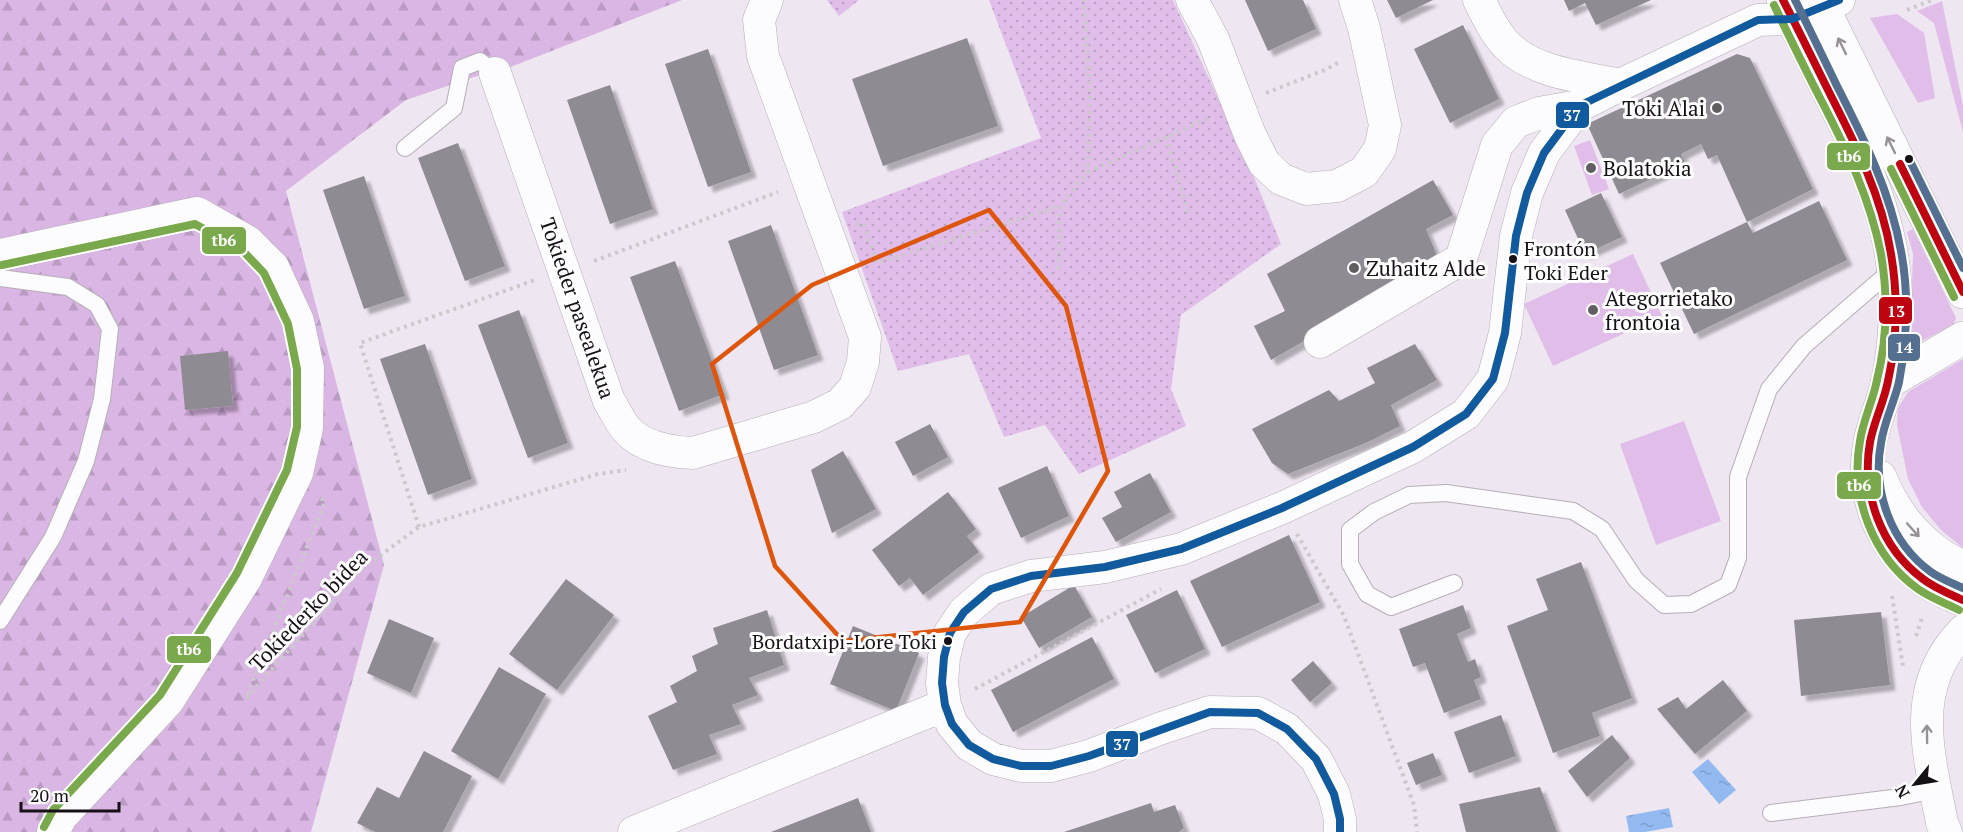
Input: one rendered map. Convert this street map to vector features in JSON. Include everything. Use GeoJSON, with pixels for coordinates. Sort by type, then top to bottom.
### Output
{"type":"FeatureCollection","features":[{"type":"Feature","properties":{"kind":"main road"},"geometry":{"type":"LineString","coordinates":[[1827,2],[1963,292]]}},
{"type":"Feature","properties":{"kind":"main road"},"geometry":{"type":"LineString","coordinates":[[1788,9],[1861,158],[1877,196],[1894,268],[1896,320],[1887,383],[1870,441],[1866,466],[1875,516],[1887,539],[1902,560],[1920,577],[1941,591],[1963,600]]}},
{"type":"Feature","properties":{"kind":"main road"},"geometry":{"type":"LineString","coordinates":[[1887,383],[1963,338]]}},
{"type":"Feature","properties":{"kind":"main road"},"geometry":{"type":"LineString","coordinates":[[1870,441],[1875,466],[1885,491],[1898,513],[1934,550],[1963,567]]}},
{"type":"Feature","properties":{"kind":"street","name":"Tokieder pasealekua"},"geometry":{"type":"LineString","coordinates":[[495,73],[609,401],[628,430],[648,444],[674,452],[693,453],[814,417],[840,404],[855,387],[863,362],[865,337],[763,56],[759,20],[766,0]]}},
{"type":"Feature","properties":{"kind":"street"},"geometry":{"type":"LineString","coordinates":[[1192,0],[1213,39],[1250,135],[1264,163],[1281,179],[1306,189],[1336,186],[1364,172],[1380,149],[1385,125],[1364,28],[1355,0]]}},
{"type":"Feature","properties":{"kind":"street"},"geometry":{"type":"LineString","coordinates":[[1479,0],[1496,31],[1513,50],[1538,66],[1620,85]]}},
{"type":"Feature","properties":{"kind":"street"},"geometry":{"type":"LineString","coordinates":[[1320,342],[1461,259],[1497,145],[1516,122],[1539,113],[1579,106],[1758,20],[1788,9],[1827,2]]}},
{"type":"Feature","properties":{"kind":"street"},"geometry":{"type":"LineString","coordinates":[[1340,832],[1340,819],[1334,794],[1316,759],[1287,729],[1258,713],[1210,712],[1089,756],[1051,766],[1021,766],[993,759],[969,745],[952,724],[945,705],[942,683],[944,657],[950,633],[964,612],[991,589],[1031,576],[1105,567],[1181,549],[1282,508],[1413,447],[1466,414],[1493,379],[1505,333],[1516,236],[1527,193],[1544,153],[1579,106]]}},
{"type":"Feature","properties":{"kind":"street"},"geometry":{"type":"LineString","coordinates":[[0,255],[197,213],[248,242],[273,267],[298,321],[308,368],[308,428],[297,473],[246,578],[168,701],[61,818],[53,832]]}},
{"type":"Feature","properties":{"kind":"street"},"geometry":{"type":"LineString","coordinates":[[1946,832],[1927,744],[1928,692],[1939,662],[1963,631]]}},
{"type":"Feature","properties":{"kind":"street"},"geometry":{"type":"LineString","coordinates":[[634,832],[945,705]]}},
{"type":"Feature","properties":{"kind":"lane"},"geometry":{"type":"LineString","coordinates":[[405,148],[454,108],[462,68],[480,61],[495,73]]}},
{"type":"Feature","properties":{"kind":"lane"},"geometry":{"type":"LineString","coordinates":[[1454,583],[1391,607],[1367,594],[1350,564],[1350,530],[1374,512],[1409,495],[1446,493],[1573,511],[1602,529],[1635,580],[1664,605],[1691,604],[1728,585],[1738,558],[1738,477],[1769,389],[1804,346],[1894,268]]}},
{"type":"Feature","properties":{"kind":"lane"},"geometry":{"type":"LineString","coordinates":[[0,278],[68,287],[98,305],[110,329],[102,399],[86,461],[53,537],[0,621]]}},
{"type":"Feature","properties":{"kind":"lane"},"geometry":{"type":"LineString","coordinates":[[1771,813],[1901,797],[1936,790]]}},
{"type":"Feature","properties":{"kind":"path"},"geometry":{"type":"LineString","coordinates":[[1084,0],[1090,98],[1088,172]]}},
{"type":"Feature","properties":{"kind":"path"},"geometry":{"type":"LineString","coordinates":[[1907,10],[1932,0]]}},
{"type":"Feature","properties":{"kind":"path"},"geometry":{"type":"LineString","coordinates":[[1268,92],[1327,69]]}},
{"type":"Feature","properties":{"kind":"path"},"geometry":{"type":"LineString","coordinates":[[854,226],[863,223],[877,263],[1060,206],[1088,172],[1214,116]]}},
{"type":"Feature","properties":{"kind":"path"},"geometry":{"type":"LineString","coordinates":[[1166,137],[1189,217]]}},
{"type":"Feature","properties":{"kind":"path"},"geometry":{"type":"LineString","coordinates":[[586,264],[780,191]]}},
{"type":"Feature","properties":{"kind":"path"},"geometry":{"type":"LineString","coordinates":[[1059,269],[1060,206]]}},
{"type":"Feature","properties":{"kind":"path"},"geometry":{"type":"LineString","coordinates":[[420,527],[360,343],[537,279]]}},
{"type":"Feature","properties":{"kind":"path","name":"Tokiederko bidea"},"geometry":{"type":"LineString","coordinates":[[297,473],[325,502],[246,698],[363,568],[420,527],[598,474],[632,469]]}},
{"type":"Feature","properties":{"kind":"path"},"geometry":{"type":"LineString","coordinates":[[1282,508],[1344,616],[1414,806],[1417,832]]}},
{"type":"Feature","properties":{"kind":"path"},"geometry":{"type":"LineString","coordinates":[[945,705],[1167,586]]}},
{"type":"Feature","properties":{"kind":"path"},"geometry":{"type":"LineString","coordinates":[[1891,590],[1904,671]]}},
{"type":"Feature","properties":{"kind":"highlighted area"},"geometry":{"type":"Polygon","coordinates":[[[989,210],[1066,306],[1108,471],[1020,622],[843,641],[775,566],[712,364],[812,285],[989,210]]]}},
{"type":"Feature","properties":{"kind":"shaded area"},"geometry":{"type":"Polygon","coordinates":[[[827,0],[859,0],[839,16],[827,0]]]}},
{"type":"Feature","properties":{"kind":"shaded area"},"geometry":{"type":"Polygon","coordinates":[[[989,0],[1173,0],[1254,177],[1281,244],[1181,315],[1171,389],[1186,426],[1079,474],[1045,425],[1004,437],[969,354],[898,371],[842,212],[1041,138],[989,0]]]}},
{"type":"Feature","properties":{"kind":"shaded area"},"geometry":{"type":"Polygon","coordinates":[[[1942,1],[1963,106],[1963,132],[1934,23],[1917,11],[1942,1]]]}},
{"type":"Feature","properties":{"kind":"shaded area"},"geometry":{"type":"Polygon","coordinates":[[[1897,14],[1924,33],[1935,98],[1918,103],[1870,18],[1897,14]]]}},
{"type":"Feature","properties":{"kind":"shaded area","name":"Bolatokia"},"geometry":{"type":"Polygon","coordinates":[[[1590,140],[1609,189],[1592,195],[1574,146],[1590,140]]]}},
{"type":"Feature","properties":{"kind":"shaded area"},"geometry":{"type":"Polygon","coordinates":[[[1913,229],[1956,318],[1953,325],[1914,345],[1910,344],[1913,254],[1907,232],[1913,229]]]}},
{"type":"Feature","properties":{"kind":"shaded area","name":"Ategorrietako frontoia"},"geometry":{"type":"Polygon","coordinates":[[[1633,254],[1662,316],[1553,366],[1524,304],[1633,254]]]}},
{"type":"Feature","properties":{"kind":"shaded area"},"geometry":{"type":"Polygon","coordinates":[[[1963,359],[1963,548],[1941,530],[1922,507],[1908,479],[1897,425],[1898,408],[1908,392],[1963,359]]]}},
{"type":"Feature","properties":{"kind":"shaded area"},"geometry":{"type":"Polygon","coordinates":[[[1684,421],[1721,521],[1656,545],[1620,444],[1684,421]]]}},
{"type":"Feature","properties":{"kind":"green space"},"geometry":{"type":"Polygon","coordinates":[[[0,0],[682,0],[495,73],[477,76],[406,100],[286,191],[384,565],[311,832],[0,832],[0,0]]]}},
{"type":"Feature","properties":{"kind":"water"},"geometry":{"type":"Polygon","coordinates":[[[1708,759],[1736,790],[1719,804],[1692,772],[1708,759]]]}},
{"type":"Feature","properties":{"kind":"water"},"geometry":{"type":"Polygon","coordinates":[[[1669,808],[1673,827],[1645,832],[1629,832],[1626,816],[1669,808]]]}},
{"type":"Feature","properties":{"kind":"building"},"geometry":{"type":"Polygon","coordinates":[[[1245,0],[1303,0],[1316,29],[1268,51],[1245,0]]]}},
{"type":"Feature","properties":{"kind":"building"},"geometry":{"type":"Polygon","coordinates":[[[1387,0],[1433,0],[1396,18],[1387,0]]]}},
{"type":"Feature","properties":{"kind":"building"},"geometry":{"type":"Polygon","coordinates":[[[1564,0],[1651,0],[1596,25],[1585,3],[1569,11],[1564,0]]]}},
{"type":"Feature","properties":{"kind":"building"},"geometry":{"type":"Polygon","coordinates":[[[1463,25],[1499,99],[1450,123],[1414,49],[1463,25]]]}},
{"type":"Feature","properties":{"kind":"building"},"geometry":{"type":"Polygon","coordinates":[[[967,38],[998,126],[883,166],[852,79],[967,38]]]}},
{"type":"Feature","properties":{"kind":"building"},"geometry":{"type":"Polygon","coordinates":[[[708,49],[751,172],[708,187],[665,64],[708,49]]]}},
{"type":"Feature","properties":{"kind":"building"},"geometry":{"type":"Polygon","coordinates":[[[1737,54],[1750,58],[1813,189],[1747,222],[1717,155],[1708,159],[1701,144],[1681,154],[1685,163],[1619,194],[1587,124],[1737,54]]]}},
{"type":"Feature","properties":{"kind":"building"},"geometry":{"type":"Polygon","coordinates":[[[610,85],[653,209],[610,224],[567,100],[610,85]]]}},
{"type":"Feature","properties":{"kind":"building"},"geometry":{"type":"Polygon","coordinates":[[[458,143],[505,266],[465,281],[418,158],[458,143]]]}},
{"type":"Feature","properties":{"kind":"building"},"geometry":{"type":"Polygon","coordinates":[[[364,176],[405,296],[364,309],[323,190],[364,176]]]}},
{"type":"Feature","properties":{"kind":"building","name":"Zuhaitz Alde"},"geometry":{"type":"Polygon","coordinates":[[[1433,180],[1453,215],[1426,229],[1440,263],[1271,360],[1254,326],[1285,311],[1267,274],[1433,180]]]}},
{"type":"Feature","properties":{"kind":"building"},"geometry":{"type":"Polygon","coordinates":[[[1601,193],[1622,237],[1585,254],[1565,210],[1601,193]]]}},
{"type":"Feature","properties":{"kind":"building"},"geometry":{"type":"Polygon","coordinates":[[[1819,201],[1847,260],[1694,334],[1660,263],[1747,222],[1753,233],[1819,201]]]}},
{"type":"Feature","properties":{"kind":"building"},"geometry":{"type":"Polygon","coordinates":[[[771,225],[818,355],[774,370],[728,241],[771,225]]]}},
{"type":"Feature","properties":{"kind":"building"},"geometry":{"type":"Polygon","coordinates":[[[675,261],[724,394],[679,411],[630,277],[675,261]]]}},
{"type":"Feature","properties":{"kind":"building"},"geometry":{"type":"Polygon","coordinates":[[[519,310],[568,443],[528,458],[478,325],[519,310]]]}},
{"type":"Feature","properties":{"kind":"building"},"geometry":{"type":"Polygon","coordinates":[[[425,344],[472,479],[428,495],[380,359],[425,344]]]}},
{"type":"Feature","properties":{"kind":"building"},"geometry":{"type":"Polygon","coordinates":[[[1415,344],[1437,380],[1391,405],[1400,426],[1368,442],[1288,474],[1272,463],[1252,429],[1329,390],[1339,401],[1375,383],[1367,368],[1415,344]]]}},
{"type":"Feature","properties":{"kind":"building"},"geometry":{"type":"Polygon","coordinates":[[[228,351],[233,406],[185,410],[180,356],[228,351]]]}},
{"type":"Feature","properties":{"kind":"building"},"geometry":{"type":"Polygon","coordinates":[[[930,424],[948,457],[913,476],[895,442],[930,424]]]}},
{"type":"Feature","properties":{"kind":"building"},"geometry":{"type":"Polygon","coordinates":[[[843,451],[876,509],[832,533],[811,470],[843,451]]]}},
{"type":"Feature","properties":{"kind":"building"},"geometry":{"type":"Polygon","coordinates":[[[1047,466],[1069,516],[1021,538],[998,488],[1047,466]]]}},
{"type":"Feature","properties":{"kind":"building"},"geometry":{"type":"Polygon","coordinates":[[[1150,473],[1171,512],[1116,542],[1102,518],[1122,507],[1114,492],[1150,473]]]}},
{"type":"Feature","properties":{"kind":"building"},"geometry":{"type":"Polygon","coordinates":[[[948,492],[976,529],[967,536],[979,552],[923,595],[910,578],[899,586],[872,550],[948,492]]]}},
{"type":"Feature","properties":{"kind":"building"},"geometry":{"type":"Polygon","coordinates":[[[1289,535],[1320,602],[1222,647],[1190,581],[1289,535]]]}},
{"type":"Feature","properties":{"kind":"building"},"geometry":{"type":"Polygon","coordinates":[[[1581,562],[1632,698],[1592,713],[1600,736],[1553,753],[1507,626],[1548,610],[1536,579],[1581,562]]]}},
{"type":"Feature","properties":{"kind":"building"},"geometry":{"type":"Polygon","coordinates":[[[566,579],[614,615],[557,690],[509,654],[566,579]]]}},
{"type":"Feature","properties":{"kind":"building"},"geometry":{"type":"Polygon","coordinates":[[[1074,585],[1092,617],[1039,648],[1021,617],[1074,585]]]}},
{"type":"Feature","properties":{"kind":"building"},"geometry":{"type":"Polygon","coordinates":[[[1177,590],[1205,649],[1155,673],[1126,615],[1177,590]]]}},
{"type":"Feature","properties":{"kind":"building"},"geometry":{"type":"Polygon","coordinates":[[[1463,605],[1471,628],[1457,634],[1468,662],[1475,659],[1481,677],[1474,680],[1481,699],[1444,713],[1425,663],[1413,667],[1399,629],[1463,605]]]}},
{"type":"Feature","properties":{"kind":"building"},"geometry":{"type":"Polygon","coordinates":[[[767,610],[784,665],[749,678],[758,695],[732,705],[741,724],[709,735],[717,754],[673,770],[648,716],[677,702],[670,686],[697,671],[692,656],[718,644],[713,628],[767,610]]]}},
{"type":"Feature","properties":{"kind":"building"},"geometry":{"type":"Polygon","coordinates":[[[1881,612],[1890,685],[1801,696],[1794,620],[1881,612]]]}},
{"type":"Feature","properties":{"kind":"building"},"geometry":{"type":"Polygon","coordinates":[[[389,619],[434,638],[411,693],[367,673],[389,619]]]}},
{"type":"Feature","properties":{"kind":"building"},"geometry":{"type":"Polygon","coordinates":[[[853,626],[919,653],[896,711],[830,684],[853,626]]]}},
{"type":"Feature","properties":{"kind":"building"},"geometry":{"type":"Polygon","coordinates":[[[1092,637],[1114,679],[1013,732],[991,690],[1092,637]]]}},
{"type":"Feature","properties":{"kind":"building"},"geometry":{"type":"Polygon","coordinates":[[[1313,661],[1332,683],[1310,702],[1291,680],[1313,661]]]}},
{"type":"Feature","properties":{"kind":"building"},"geometry":{"type":"Polygon","coordinates":[[[499,667],[546,694],[498,779],[451,751],[499,667]]]}},
{"type":"Feature","properties":{"kind":"building"},"geometry":{"type":"Polygon","coordinates":[[[1723,680],[1747,711],[1695,754],[1657,709],[1678,697],[1686,709],[1723,680]]]}},
{"type":"Feature","properties":{"kind":"building"},"geometry":{"type":"Polygon","coordinates":[[[1501,715],[1516,756],[1469,773],[1454,732],[1501,715]]]}},
{"type":"Feature","properties":{"kind":"building"},"geometry":{"type":"Polygon","coordinates":[[[1612,735],[1630,758],[1587,797],[1568,771],[1612,735]]]}},
{"type":"Feature","properties":{"kind":"building"},"geometry":{"type":"Polygon","coordinates":[[[424,751],[472,776],[443,832],[375,832],[357,823],[377,787],[399,798],[424,751]]]}},
{"type":"Feature","properties":{"kind":"building"},"geometry":{"type":"Polygon","coordinates":[[[1433,753],[1442,775],[1416,785],[1407,763],[1433,753]]]}},
{"type":"Feature","properties":{"kind":"building"},"geometry":{"type":"Polygon","coordinates":[[[1540,787],[1557,832],[1466,832],[1459,804],[1540,787]]]}},
{"type":"Feature","properties":{"kind":"building"},"geometry":{"type":"Polygon","coordinates":[[[858,798],[871,832],[771,832],[858,798]]]}},
{"type":"Feature","properties":{"kind":"building"},"geometry":{"type":"Polygon","coordinates":[[[1151,803],[1154,812],[1175,805],[1184,828],[1179,832],[1064,832],[1151,803]]]}},
{"type":"Feature","properties":{"kind":"transit line","name":"13"},"geometry":{"type":"LineString","coordinates":[[1783,0],[1867,172],[1881,212],[1891,254],[1896,301],[1895,334],[1886,389],[1870,442],[1868,461],[1869,481],[1877,518],[1885,535],[1908,566],[1932,585],[1963,600]]}},
{"type":"Feature","properties":{"kind":"transit line","name":"14"},"geometry":{"type":"LineString","coordinates":[[1795,0],[1875,166],[1890,207],[1904,267],[1906,300],[1904,349],[1899,382],[1881,443],[1879,479],[1882,497],[1895,531],[1917,560],[1935,574],[1963,588]]}},
{"type":"Feature","properties":{"kind":"transit line","name":"37"},"geometry":{"type":"LineString","coordinates":[[1340,832],[1340,819],[1334,794],[1316,759],[1287,729],[1258,713],[1210,712],[1089,756],[1051,766],[1021,766],[993,759],[969,745],[952,724],[945,705],[942,683],[944,657],[950,633],[964,612],[991,589],[1031,576],[1105,567],[1181,549],[1282,508],[1413,447],[1466,414],[1493,379],[1505,333],[1516,236],[1527,193],[1544,153],[1579,106],[1758,20],[1792,19],[1839,0]]}},
{"type":"Feature","properties":{"kind":"transit line","name":"tb6"},"geometry":{"type":"LineString","coordinates":[[1774,5],[1856,174],[1864,193],[1881,254],[1885,285],[1885,333],[1875,388],[1863,426],[1858,462],[1858,483],[1868,523],[1888,560],[1902,575],[1918,589],[1959,610]]}},
{"type":"Feature","properties":{"kind":"transit line","name":"14"},"geometry":{"type":"LineString","coordinates":[[1909,159],[1963,268]]}},
{"type":"Feature","properties":{"kind":"transit line","name":"13"},"geometry":{"type":"LineString","coordinates":[[1900,164],[1963,292]]}},
{"type":"Feature","properties":{"kind":"transit line","name":"tb6"},"geometry":{"type":"LineString","coordinates":[[1891,169],[1954,297]]}},
{"type":"Feature","properties":{"kind":"transit line","name":"tb6"},"geometry":{"type":"LineString","coordinates":[[2,265],[195,224],[242,250],[264,273],[288,324],[297,369],[297,427],[287,470],[237,573],[160,695],[53,810],[44,827]]}},
{"type":"Feature","properties":{"kind":"place","name":"Toki Alai"},"geometry":{"type":"Point","coordinates":[1717,108]}},
{"type":"Feature","properties":{"kind":"place","name":"Bolatokia"},"geometry":{"type":"Point","coordinates":[1591,168]}},
{"type":"Feature","properties":{"kind":"place","name":"Frontón Toki Eder"},"geometry":{"type":"Point","coordinates":[1513,259]}},
{"type":"Feature","properties":{"kind":"place","name":"Zuhaitz Alde"},"geometry":{"type":"Point","coordinates":[1354,268]}},
{"type":"Feature","properties":{"kind":"place","name":"Ategorrietako frontoia"},"geometry":{"type":"Point","coordinates":[1593,310]}},
{"type":"Feature","properties":{"kind":"place","name":"Bordatxipi-Lore Toki"},"geometry":{"type":"Point","coordinates":[948,641]}}]}
